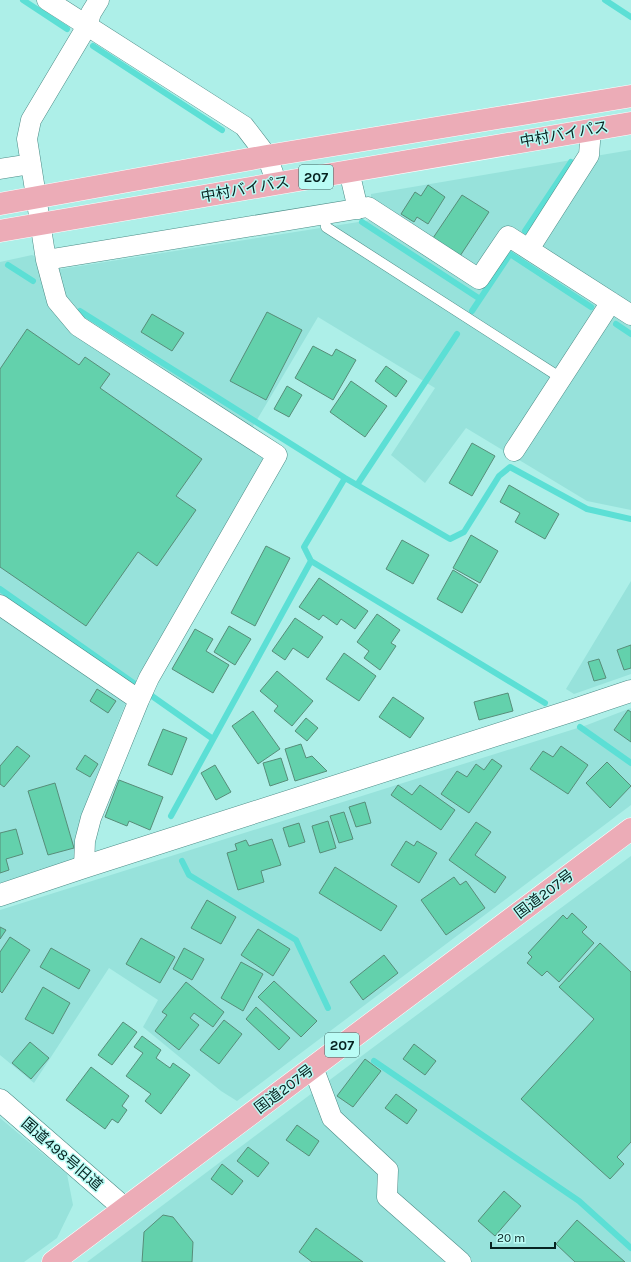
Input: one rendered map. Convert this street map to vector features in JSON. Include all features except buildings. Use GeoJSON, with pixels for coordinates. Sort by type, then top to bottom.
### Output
{"type":"FeatureCollection","features":[{"type":"Feature","properties":{"kind":"highway","name":"中村バイパス"},"geometry":{"type":"LineString","coordinates":[[0,204],[267,156],[631,96]]}},
{"type":"Feature","properties":{"kind":"highway","name":"中村バイパス"},"geometry":{"type":"LineString","coordinates":[[0,231],[631,122]]}},
{"type":"Feature","properties":{"kind":"highway","name":"国道207号"},"geometry":{"type":"LineString","coordinates":[[53,1262],[631,829]]}},
{"type":"Feature","properties":{"kind":"street"},"geometry":{"type":"LineString","coordinates":[[47,0],[244,126],[267,156],[277,184]]}},
{"type":"Feature","properties":{"kind":"street"},"geometry":{"type":"LineString","coordinates":[[84,867],[85,841],[91,818],[149,678],[277,455],[78,326],[57,301],[46,260],[37,197],[30,164],[28,139],[31,120],[87,26],[91,13],[99,0]]}},
{"type":"Feature","properties":{"kind":"street"},"geometry":{"type":"LineString","coordinates":[[529,249],[589,155],[591,130]]}},
{"type":"Feature","properties":{"kind":"street"},"geometry":{"type":"LineString","coordinates":[[0,169],[30,164]]}},
{"type":"Feature","properties":{"kind":"street"},"geometry":{"type":"LineString","coordinates":[[349,171],[358,209]]}},
{"type":"Feature","properties":{"kind":"street"},"geometry":{"type":"LineString","coordinates":[[46,260],[368,207],[479,279],[508,236],[631,315]]}},
{"type":"Feature","properties":{"kind":"street"},"geometry":{"type":"LineString","coordinates":[[514,451],[611,302]]}},
{"type":"Feature","properties":{"kind":"street"},"geometry":{"type":"LineString","coordinates":[[0,605],[139,700]]}},
{"type":"Feature","properties":{"kind":"street"},"geometry":{"type":"LineString","coordinates":[[0,895],[631,691]]}},
{"type":"Feature","properties":{"kind":"street"},"geometry":{"type":"LineString","coordinates":[[313,1067],[332,1118],[388,1170],[387,1197],[461,1262]]}},
{"type":"Feature","properties":{"kind":"street","name":"国道498号旧道"},"geometry":{"type":"LineString","coordinates":[[0,1100],[124,1208]]}},
{"type":"Feature","properties":{"kind":"lane"},"geometry":{"type":"LineString","coordinates":[[324,214],[326,227],[561,378]]}},
{"type":"Feature","properties":{"kind":"shaded area"},"geometry":{"type":"Polygon","coordinates":[[[631,150],[631,510],[587,501],[466,428],[425,483],[391,455],[435,388],[318,317],[252,428],[275,443],[132,687],[82,814],[76,861],[0,883],[0,262],[32,255],[61,269],[371,220],[371,194],[631,150]]]}},
{"type":"Feature","properties":{"kind":"shaded area"},"geometry":{"type":"Polygon","coordinates":[[[631,581],[631,674],[574,694],[566,689],[631,581]]]}},
{"type":"Feature","properties":{"kind":"shaded area"},"geometry":{"type":"Polygon","coordinates":[[[631,708],[631,805],[237,1101],[221,1091],[143,1027],[158,1000],[109,968],[34,1083],[0,1055],[0,910],[587,725],[631,708]]]}},
{"type":"Feature","properties":{"kind":"shaded area"},"geometry":{"type":"Polygon","coordinates":[[[631,856],[631,1262],[87,1262],[371,1049],[631,856]]]}},
{"type":"Feature","properties":{"kind":"shaded area"},"geometry":{"type":"Polygon","coordinates":[[[0,1118],[67,1174],[73,1205],[57,1238],[24,1262],[0,1262],[0,1118]]]}},
{"type":"Feature","properties":{"kind":"waterway"},"geometry":{"type":"LineString","coordinates":[[23,0],[67,29]]}},
{"type":"Feature","properties":{"kind":"waterway"},"geometry":{"type":"LineString","coordinates":[[605,0],[631,17]]}},
{"type":"Feature","properties":{"kind":"waterway"},"geometry":{"type":"LineString","coordinates":[[93,46],[222,130]]}},
{"type":"Feature","properties":{"kind":"waterway"},"geometry":{"type":"LineString","coordinates":[[525,231],[571,162]]}},
{"type":"Feature","properties":{"kind":"waterway"},"geometry":{"type":"LineString","coordinates":[[362,222],[480,299]]}},
{"type":"Feature","properties":{"kind":"waterway"},"geometry":{"type":"LineString","coordinates":[[472,311],[510,254],[591,307]]}},
{"type":"Feature","properties":{"kind":"waterway"},"geometry":{"type":"LineString","coordinates":[[8,265],[33,281]]}},
{"type":"Feature","properties":{"kind":"waterway"},"geometry":{"type":"LineString","coordinates":[[80,311],[345,478],[450,539],[464,532],[499,476],[510,467],[587,509],[631,519]]}},
{"type":"Feature","properties":{"kind":"waterway"},"geometry":{"type":"LineString","coordinates":[[616,324],[631,334]]}},
{"type":"Feature","properties":{"kind":"waterway"},"geometry":{"type":"LineString","coordinates":[[357,485],[457,334]]}},
{"type":"Feature","properties":{"kind":"waterway"},"geometry":{"type":"LineString","coordinates":[[345,478],[304,547],[311,561],[545,703]]}},
{"type":"Feature","properties":{"kind":"waterway"},"geometry":{"type":"LineString","coordinates":[[171,816],[311,561]]}},
{"type":"Feature","properties":{"kind":"waterway"},"geometry":{"type":"LineString","coordinates":[[0,589],[213,739]]}},
{"type":"Feature","properties":{"kind":"waterway"},"geometry":{"type":"LineString","coordinates":[[580,727],[631,763]]}},
{"type":"Feature","properties":{"kind":"waterway"},"geometry":{"type":"LineString","coordinates":[[182,861],[189,875],[296,940],[328,1008]]}},
{"type":"Feature","properties":{"kind":"waterway"},"geometry":{"type":"LineString","coordinates":[[374,1061],[579,1201],[631,1248]]}}]}
